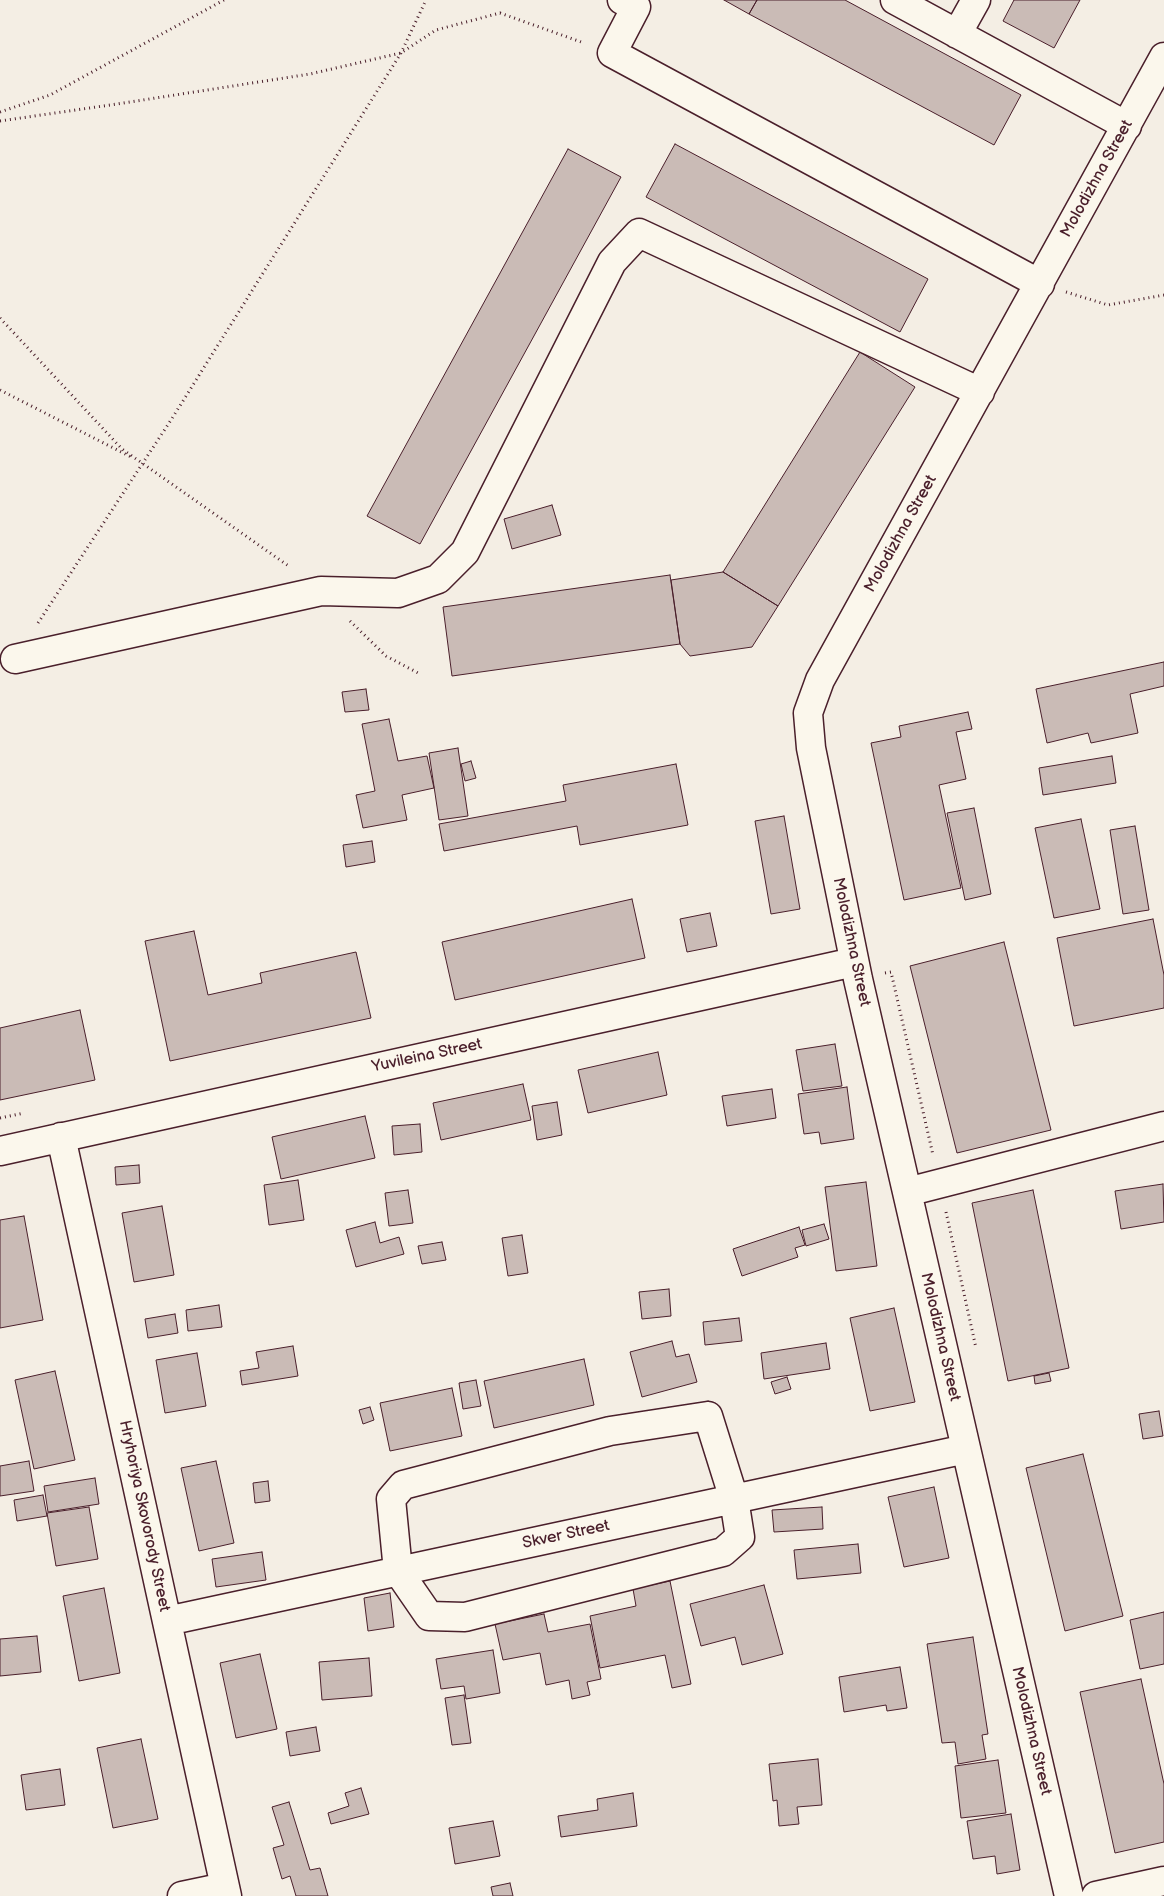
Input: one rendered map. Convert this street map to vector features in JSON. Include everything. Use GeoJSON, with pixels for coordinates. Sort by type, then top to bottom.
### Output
{"type":"FeatureCollection","features":[{"type":"Feature","properties":{"kind":"street"},"geometry":{"type":"LineString","coordinates":[[622,0],[636,7],[612,53],[1040,284]]}},
{"type":"Feature","properties":{"kind":"street"},"geometry":{"type":"LineString","coordinates":[[895,0],[1127,126]]}},
{"type":"Feature","properties":{"kind":"street"},"geometry":{"type":"LineString","coordinates":[[958,34],[976,0]]}},
{"type":"Feature","properties":{"kind":"street","name":"Molodizhna Street"},"geometry":{"type":"LineString","coordinates":[[1070,1896],[856,971],[811,748],[808,713],[820,680],[1164,57]]}},
{"type":"Feature","properties":{"kind":"street"},"geometry":{"type":"LineString","coordinates":[[14,659],[319,591],[398,593],[438,579],[465,552],[612,262],[639,233],[980,392]]}},
{"type":"Feature","properties":{"kind":"street","name":"Yuvileina Street"},"geometry":{"type":"LineString","coordinates":[[0,1151],[856,971]]}},
{"type":"Feature","properties":{"kind":"street"},"geometry":{"type":"LineString","coordinates":[[907,1192],[1164,1126]]}},
{"type":"Feature","properties":{"kind":"street","name":"Hryhoriya Skovorody Street"},"geometry":{"type":"LineString","coordinates":[[61,1137],[226,1891]]}},
{"type":"Feature","properties":{"kind":"street"},"geometry":{"type":"LineString","coordinates":[[708,1416],[734,1499],[740,1537],[723,1552],[465,1617],[429,1616],[398,1572],[391,1499],[404,1485],[610,1430],[708,1416]]}},
{"type":"Feature","properties":{"kind":"street","name":"Skver Street"},"geometry":{"type":"LineString","coordinates":[[167,1621],[966,1449]]}},
{"type":"Feature","properties":{"kind":"street"},"geometry":{"type":"LineString","coordinates":[[1096,1896],[1164,1881]]}},
{"type":"Feature","properties":{"kind":"street"},"geometry":{"type":"LineString","coordinates":[[182,1896],[226,1891]]}},
{"type":"Feature","properties":{"kind":"path"},"geometry":{"type":"LineString","coordinates":[[0,112],[50,95],[224,0]]}},
{"type":"Feature","properties":{"kind":"path"},"geometry":{"type":"LineString","coordinates":[[14,659],[143,463],[401,53],[426,0]]}},
{"type":"Feature","properties":{"kind":"path"},"geometry":{"type":"LineString","coordinates":[[0,121],[310,74],[401,53],[436,30],[500,13],[612,53]]}},
{"type":"Feature","properties":{"kind":"path"},"geometry":{"type":"LineString","coordinates":[[1040,284],[1108,305],[1164,295]]}},
{"type":"Feature","properties":{"kind":"path"},"geometry":{"type":"LineString","coordinates":[[0,318],[122,449],[302,575],[386,656],[420,674]]}},
{"type":"Feature","properties":{"kind":"path"},"geometry":{"type":"LineString","coordinates":[[0,390],[143,463]]}},
{"type":"Feature","properties":{"kind":"path"},"geometry":{"type":"LineString","coordinates":[[856,971],[891,972],[976,1352]]}},
{"type":"Feature","properties":{"kind":"path"},"geometry":{"type":"LineString","coordinates":[[0,1118],[29,1112]]}},
{"type":"Feature","properties":{"kind":"building"},"geometry":{"type":"Polygon","coordinates":[[[724,0],[757,0],[749,14],[724,0]]]}},
{"type":"Feature","properties":{"kind":"building"},"geometry":{"type":"Polygon","coordinates":[[[757,0],[845,0],[1021,95],[994,145],[749,14],[757,0]]]}},
{"type":"Feature","properties":{"kind":"building"},"geometry":{"type":"Polygon","coordinates":[[[1014,0],[1080,0],[1054,48],[1003,21],[1014,0]]]}},
{"type":"Feature","properties":{"kind":"building"},"geometry":{"type":"Polygon","coordinates":[[[675,144],[928,279],[900,332],[646,197],[675,144]]]}},
{"type":"Feature","properties":{"kind":"building"},"geometry":{"type":"Polygon","coordinates":[[[568,149],[621,177],[420,544],[367,516],[568,149]]]}},
{"type":"Feature","properties":{"kind":"building"},"geometry":{"type":"Polygon","coordinates":[[[860,352],[915,387],[778,606],[723,572],[860,352]]]}},
{"type":"Feature","properties":{"kind":"building"},"geometry":{"type":"Polygon","coordinates":[[[552,505],[561,535],[512,549],[504,519],[552,505]]]}},
{"type":"Feature","properties":{"kind":"building"},"geometry":{"type":"Polygon","coordinates":[[[723,572],[778,606],[752,647],[690,656],[680,644],[671,580],[723,572]]]}},
{"type":"Feature","properties":{"kind":"building"},"geometry":{"type":"Polygon","coordinates":[[[670,575],[680,644],[452,676],[443,607],[670,575]]]}},
{"type":"Feature","properties":{"kind":"building"},"geometry":{"type":"Polygon","coordinates":[[[1164,662],[1164,686],[1130,694],[1138,733],[1091,743],[1088,733],[1047,743],[1036,689],[1164,662]]]}},
{"type":"Feature","properties":{"kind":"building"},"geometry":{"type":"Polygon","coordinates":[[[366,689],[369,710],[345,712],[342,692],[366,689]]]}},
{"type":"Feature","properties":{"kind":"building"},"geometry":{"type":"Polygon","coordinates":[[[968,712],[972,729],[956,732],[966,779],[939,785],[961,888],[904,900],[871,743],[901,737],[899,726],[968,712]]]}},
{"type":"Feature","properties":{"kind":"building"},"geometry":{"type":"Polygon","coordinates":[[[389,719],[398,761],[427,756],[434,788],[402,795],[407,820],[363,828],[356,795],[375,791],[362,724],[389,719]]]}},
{"type":"Feature","properties":{"kind":"building"},"geometry":{"type":"Polygon","coordinates":[[[458,748],[468,816],[439,820],[429,753],[458,748]]]}},
{"type":"Feature","properties":{"kind":"building"},"geometry":{"type":"Polygon","coordinates":[[[1112,756],[1116,783],[1043,795],[1039,768],[1112,756]]]}},
{"type":"Feature","properties":{"kind":"building"},"geometry":{"type":"Polygon","coordinates":[[[471,761],[476,778],[465,781],[461,764],[471,761]]]}},
{"type":"Feature","properties":{"kind":"building"},"geometry":{"type":"Polygon","coordinates":[[[676,764],[688,825],[580,845],[577,826],[444,851],[439,824],[566,801],[563,785],[676,764]]]}},
{"type":"Feature","properties":{"kind":"building"},"geometry":{"type":"Polygon","coordinates":[[[974,808],[991,894],[965,900],[947,813],[974,808]]]}},
{"type":"Feature","properties":{"kind":"building"},"geometry":{"type":"Polygon","coordinates":[[[784,816],[800,909],[771,914],[755,821],[784,816]]]}},
{"type":"Feature","properties":{"kind":"building"},"geometry":{"type":"Polygon","coordinates":[[[1081,819],[1100,909],[1054,918],[1035,828],[1081,819]]]}},
{"type":"Feature","properties":{"kind":"building"},"geometry":{"type":"Polygon","coordinates":[[[1135,826],[1149,910],[1123,914],[1110,830],[1135,826]]]}},
{"type":"Feature","properties":{"kind":"building"},"geometry":{"type":"Polygon","coordinates":[[[372,841],[375,862],[346,867],[343,845],[372,841]]]}},
{"type":"Feature","properties":{"kind":"building"},"geometry":{"type":"Polygon","coordinates":[[[632,899],[645,958],[455,1000],[442,942],[632,899]]]}},
{"type":"Feature","properties":{"kind":"building"},"geometry":{"type":"Polygon","coordinates":[[[710,913],[717,946],[687,952],[680,919],[710,913]]]}},
{"type":"Feature","properties":{"kind":"building"},"geometry":{"type":"Polygon","coordinates":[[[1153,919],[1164,975],[1164,1008],[1074,1026],[1057,938],[1153,919]]]}},
{"type":"Feature","properties":{"kind":"building"},"geometry":{"type":"Polygon","coordinates":[[[194,931],[208,995],[262,983],[260,973],[356,952],[371,1018],[170,1061],[145,941],[194,931]]]}},
{"type":"Feature","properties":{"kind":"building"},"geometry":{"type":"Polygon","coordinates":[[[1004,942],[1051,1130],[957,1153],[910,966],[1004,942]]]}},
{"type":"Feature","properties":{"kind":"building"},"geometry":{"type":"Polygon","coordinates":[[[80,1010],[95,1080],[0,1100],[0,1028],[80,1010]]]}},
{"type":"Feature","properties":{"kind":"building"},"geometry":{"type":"Polygon","coordinates":[[[835,1044],[842,1086],[803,1091],[796,1050],[835,1044]]]}},
{"type":"Feature","properties":{"kind":"building"},"geometry":{"type":"Polygon","coordinates":[[[658,1052],[667,1095],[588,1113],[578,1070],[658,1052]]]}},
{"type":"Feature","properties":{"kind":"building"},"geometry":{"type":"Polygon","coordinates":[[[523,1084],[531,1120],[441,1140],[433,1103],[523,1084]]]}},
{"type":"Feature","properties":{"kind":"building"},"geometry":{"type":"Polygon","coordinates":[[[847,1087],[854,1139],[821,1144],[819,1132],[804,1134],[798,1094],[847,1087]]]}},
{"type":"Feature","properties":{"kind":"building"},"geometry":{"type":"Polygon","coordinates":[[[772,1089],[776,1118],[727,1126],[722,1096],[772,1089]]]}},
{"type":"Feature","properties":{"kind":"building"},"geometry":{"type":"Polygon","coordinates":[[[557,1102],[562,1135],[537,1140],[532,1106],[557,1102]]]}},
{"type":"Feature","properties":{"kind":"building"},"geometry":{"type":"Polygon","coordinates":[[[365,1116],[375,1158],[281,1179],[272,1137],[365,1116]]]}},
{"type":"Feature","properties":{"kind":"building"},"geometry":{"type":"Polygon","coordinates":[[[420,1124],[422,1152],[394,1155],[392,1126],[420,1124]]]}},
{"type":"Feature","properties":{"kind":"building"},"geometry":{"type":"Polygon","coordinates":[[[139,1165],[140,1183],[116,1185],[115,1167],[139,1165]]]}},
{"type":"Feature","properties":{"kind":"building"},"geometry":{"type":"Polygon","coordinates":[[[298,1180],[304,1220],[269,1225],[264,1185],[298,1180]]]}},
{"type":"Feature","properties":{"kind":"building"},"geometry":{"type":"Polygon","coordinates":[[[866,1182],[877,1266],[836,1271],[825,1187],[866,1182]]]}},
{"type":"Feature","properties":{"kind":"building"},"geometry":{"type":"Polygon","coordinates":[[[1163,1184],[1164,1222],[1121,1229],[1115,1191],[1163,1184]]]}},
{"type":"Feature","properties":{"kind":"building"},"geometry":{"type":"Polygon","coordinates":[[[408,1190],[413,1223],[389,1226],[385,1193],[408,1190]]]}},
{"type":"Feature","properties":{"kind":"building"},"geometry":{"type":"Polygon","coordinates":[[[1033,1190],[1069,1368],[1008,1381],[972,1203],[1033,1190]]]}},
{"type":"Feature","properties":{"kind":"building"},"geometry":{"type":"Polygon","coordinates":[[[162,1206],[174,1275],[134,1282],[122,1213],[162,1206]]]}},
{"type":"Feature","properties":{"kind":"building"},"geometry":{"type":"Polygon","coordinates":[[[24,1216],[43,1320],[0,1328],[0,1220],[24,1216]]]}},
{"type":"Feature","properties":{"kind":"building"},"geometry":{"type":"Polygon","coordinates":[[[375,1222],[380,1243],[399,1237],[404,1254],[356,1267],[346,1230],[375,1222]]]}},
{"type":"Feature","properties":{"kind":"building"},"geometry":{"type":"Polygon","coordinates":[[[824,1224],[829,1239],[806,1246],[802,1230],[824,1224]]]}},
{"type":"Feature","properties":{"kind":"building"},"geometry":{"type":"Polygon","coordinates":[[[799,1227],[805,1245],[795,1248],[798,1257],[742,1276],[733,1249],[799,1227]]]}},
{"type":"Feature","properties":{"kind":"building"},"geometry":{"type":"Polygon","coordinates":[[[522,1235],[528,1273],[508,1276],[502,1238],[522,1235]]]}},
{"type":"Feature","properties":{"kind":"building"},"geometry":{"type":"Polygon","coordinates":[[[442,1242],[446,1260],[422,1264],[418,1246],[442,1242]]]}},
{"type":"Feature","properties":{"kind":"building"},"geometry":{"type":"Polygon","coordinates":[[[669,1289],[671,1316],[642,1319],[639,1292],[669,1289]]]}},
{"type":"Feature","properties":{"kind":"building"},"geometry":{"type":"Polygon","coordinates":[[[219,1305],[222,1327],[188,1331],[186,1310],[219,1305]]]}},
{"type":"Feature","properties":{"kind":"building"},"geometry":{"type":"Polygon","coordinates":[[[894,1308],[915,1402],[870,1411],[850,1318],[894,1308]]]}},
{"type":"Feature","properties":{"kind":"building"},"geometry":{"type":"Polygon","coordinates":[[[175,1314],[178,1333],[148,1338],[145,1319],[175,1314]]]}},
{"type":"Feature","properties":{"kind":"building"},"geometry":{"type":"Polygon","coordinates":[[[739,1318],[742,1341],[705,1345],[703,1322],[739,1318]]]}},
{"type":"Feature","properties":{"kind":"building"},"geometry":{"type":"Polygon","coordinates":[[[672,1341],[676,1357],[689,1354],[697,1382],[642,1397],[630,1352],[672,1341]]]}},
{"type":"Feature","properties":{"kind":"building"},"geometry":{"type":"Polygon","coordinates":[[[826,1343],[830,1369],[764,1379],[761,1353],[826,1343]]]}},
{"type":"Feature","properties":{"kind":"building"},"geometry":{"type":"Polygon","coordinates":[[[293,1346],[298,1376],[242,1385],[240,1371],[259,1368],[256,1352],[293,1346]]]}},
{"type":"Feature","properties":{"kind":"building"},"geometry":{"type":"Polygon","coordinates":[[[197,1353],[206,1406],[165,1413],[156,1360],[197,1353]]]}},
{"type":"Feature","properties":{"kind":"building"},"geometry":{"type":"Polygon","coordinates":[[[584,1359],[594,1405],[494,1428],[484,1381],[584,1359]]]}},
{"type":"Feature","properties":{"kind":"building"},"geometry":{"type":"Polygon","coordinates":[[[55,1371],[75,1460],[34,1469],[15,1380],[55,1371]]]}},
{"type":"Feature","properties":{"kind":"building"},"geometry":{"type":"Polygon","coordinates":[[[1049,1373],[1051,1381],[1035,1384],[1034,1376],[1049,1373]]]}},
{"type":"Feature","properties":{"kind":"building"},"geometry":{"type":"Polygon","coordinates":[[[787,1377],[791,1389],[775,1394],[771,1382],[787,1377]]]}},
{"type":"Feature","properties":{"kind":"building"},"geometry":{"type":"Polygon","coordinates":[[[476,1380],[481,1406],[463,1409],[459,1383],[476,1380]]]}},
{"type":"Feature","properties":{"kind":"building"},"geometry":{"type":"Polygon","coordinates":[[[452,1388],[462,1436],[390,1451],[380,1403],[452,1388]]]}},
{"type":"Feature","properties":{"kind":"building"},"geometry":{"type":"Polygon","coordinates":[[[370,1407],[374,1420],[363,1424],[359,1410],[370,1407]]]}},
{"type":"Feature","properties":{"kind":"building"},"geometry":{"type":"Polygon","coordinates":[[[1159,1411],[1163,1436],[1143,1439],[1139,1414],[1159,1411]]]}},
{"type":"Feature","properties":{"kind":"building"},"geometry":{"type":"Polygon","coordinates":[[[1083,1454],[1123,1616],[1065,1631],[1026,1468],[1083,1454]]]}},
{"type":"Feature","properties":{"kind":"building"},"geometry":{"type":"Polygon","coordinates":[[[29,1461],[34,1491],[0,1496],[0,1466],[29,1461]]]}},
{"type":"Feature","properties":{"kind":"building"},"geometry":{"type":"Polygon","coordinates":[[[216,1461],[234,1543],[199,1551],[181,1468],[216,1461]]]}},
{"type":"Feature","properties":{"kind":"building"},"geometry":{"type":"Polygon","coordinates":[[[95,1478],[99,1504],[48,1512],[44,1486],[95,1478]]]}},
{"type":"Feature","properties":{"kind":"building"},"geometry":{"type":"Polygon","coordinates":[[[268,1481],[270,1501],[255,1503],[253,1483],[268,1481]]]}},
{"type":"Feature","properties":{"kind":"building"},"geometry":{"type":"Polygon","coordinates":[[[934,1487],[949,1558],[904,1567],[888,1497],[934,1487]]]}},
{"type":"Feature","properties":{"kind":"building"},"geometry":{"type":"Polygon","coordinates":[[[43,1495],[47,1516],[17,1521],[14,1500],[43,1495]]]}},
{"type":"Feature","properties":{"kind":"building"},"geometry":{"type":"Polygon","coordinates":[[[89,1507],[98,1559],[56,1566],[47,1513],[89,1507]]]}},
{"type":"Feature","properties":{"kind":"building"},"geometry":{"type":"Polygon","coordinates":[[[822,1507],[823,1529],[774,1532],[772,1510],[822,1507]]]}},
{"type":"Feature","properties":{"kind":"building"},"geometry":{"type":"Polygon","coordinates":[[[858,1544],[861,1573],[797,1579],[794,1550],[858,1544]]]}},
{"type":"Feature","properties":{"kind":"building"},"geometry":{"type":"Polygon","coordinates":[[[262,1552],[266,1580],[216,1587],[212,1559],[262,1552]]]}},
{"type":"Feature","properties":{"kind":"building"},"geometry":{"type":"Polygon","coordinates":[[[670,1581],[691,1684],[672,1688],[665,1655],[600,1668],[590,1616],[636,1606],[633,1589],[670,1581]]]}},
{"type":"Feature","properties":{"kind":"building"},"geometry":{"type":"Polygon","coordinates":[[[764,1585],[783,1654],[742,1665],[735,1637],[701,1646],[690,1604],[764,1585]]]}},
{"type":"Feature","properties":{"kind":"building"},"geometry":{"type":"Polygon","coordinates":[[[104,1588],[120,1673],[79,1681],[63,1596],[104,1588]]]}},
{"type":"Feature","properties":{"kind":"building"},"geometry":{"type":"Polygon","coordinates":[[[390,1593],[394,1627],[368,1631],[364,1598],[390,1593]]]}},
{"type":"Feature","properties":{"kind":"building"},"geometry":{"type":"Polygon","coordinates":[[[1164,1612],[1164,1664],[1140,1669],[1130,1620],[1164,1612]]]}},
{"type":"Feature","properties":{"kind":"building"},"geometry":{"type":"Polygon","coordinates":[[[544,1614],[548,1632],[590,1624],[601,1679],[587,1682],[590,1695],[572,1699],[569,1680],[546,1685],[540,1653],[503,1660],[495,1624],[544,1614]]]}},
{"type":"Feature","properties":{"kind":"building"},"geometry":{"type":"Polygon","coordinates":[[[37,1636],[41,1672],[0,1676],[0,1639],[37,1636]]]}},
{"type":"Feature","properties":{"kind":"building"},"geometry":{"type":"Polygon","coordinates":[[[973,1637],[988,1734],[982,1735],[986,1759],[958,1764],[955,1742],[942,1743],[927,1644],[973,1637]]]}},
{"type":"Feature","properties":{"kind":"building"},"geometry":{"type":"Polygon","coordinates":[[[493,1650],[500,1693],[466,1699],[464,1686],[441,1689],[436,1659],[493,1650]]]}},
{"type":"Feature","properties":{"kind":"building"},"geometry":{"type":"Polygon","coordinates":[[[260,1654],[277,1729],[236,1738],[220,1663],[260,1654]]]}},
{"type":"Feature","properties":{"kind":"building"},"geometry":{"type":"Polygon","coordinates":[[[369,1658],[372,1696],[322,1700],[319,1662],[369,1658]]]}},
{"type":"Feature","properties":{"kind":"building"},"geometry":{"type":"Polygon","coordinates":[[[900,1667],[907,1708],[887,1711],[886,1705],[844,1712],[839,1677],[900,1667]]]}},
{"type":"Feature","properties":{"kind":"building"},"geometry":{"type":"Polygon","coordinates":[[[1141,1679],[1164,1784],[1164,1842],[1115,1853],[1080,1692],[1141,1679]]]}},
{"type":"Feature","properties":{"kind":"building"},"geometry":{"type":"Polygon","coordinates":[[[464,1695],[471,1743],[452,1745],[445,1698],[464,1695]]]}},
{"type":"Feature","properties":{"kind":"building"},"geometry":{"type":"Polygon","coordinates":[[[316,1727],[320,1751],[290,1756],[286,1732],[316,1727]]]}},
{"type":"Feature","properties":{"kind":"building"},"geometry":{"type":"Polygon","coordinates":[[[141,1739],[158,1819],[113,1828],[97,1748],[141,1739]]]}},
{"type":"Feature","properties":{"kind":"building"},"geometry":{"type":"Polygon","coordinates":[[[818,1759],[822,1805],[797,1807],[799,1824],[779,1826],[777,1800],[773,1801],[769,1764],[818,1759]]]}},
{"type":"Feature","properties":{"kind":"building"},"geometry":{"type":"Polygon","coordinates":[[[998,1760],[1006,1813],[961,1818],[955,1766],[998,1760]]]}},
{"type":"Feature","properties":{"kind":"building"},"geometry":{"type":"Polygon","coordinates":[[[60,1769],[65,1805],[26,1810],[21,1775],[60,1769]]]}},
{"type":"Feature","properties":{"kind":"building"},"geometry":{"type":"Polygon","coordinates":[[[361,1788],[369,1814],[331,1824],[328,1813],[349,1806],[345,1793],[361,1788]]]}},
{"type":"Feature","properties":{"kind":"building"},"geometry":{"type":"Polygon","coordinates":[[[633,1793],[637,1826],[561,1837],[558,1816],[598,1810],[597,1799],[633,1793]]]}},
{"type":"Feature","properties":{"kind":"building"},"geometry":{"type":"Polygon","coordinates":[[[289,1802],[310,1870],[320,1868],[328,1896],[296,1896],[290,1876],[282,1879],[273,1848],[284,1845],[272,1807],[289,1802]]]}},
{"type":"Feature","properties":{"kind":"building"},"geometry":{"type":"Polygon","coordinates":[[[1011,1814],[1020,1870],[997,1874],[995,1856],[973,1859],[967,1821],[1011,1814]]]}},
{"type":"Feature","properties":{"kind":"building"},"geometry":{"type":"Polygon","coordinates":[[[493,1821],[500,1856],[455,1864],[449,1828],[493,1821]]]}},
{"type":"Feature","properties":{"kind":"building"},"geometry":{"type":"Polygon","coordinates":[[[510,1883],[513,1896],[493,1896],[491,1887],[510,1883]]]}}]}
